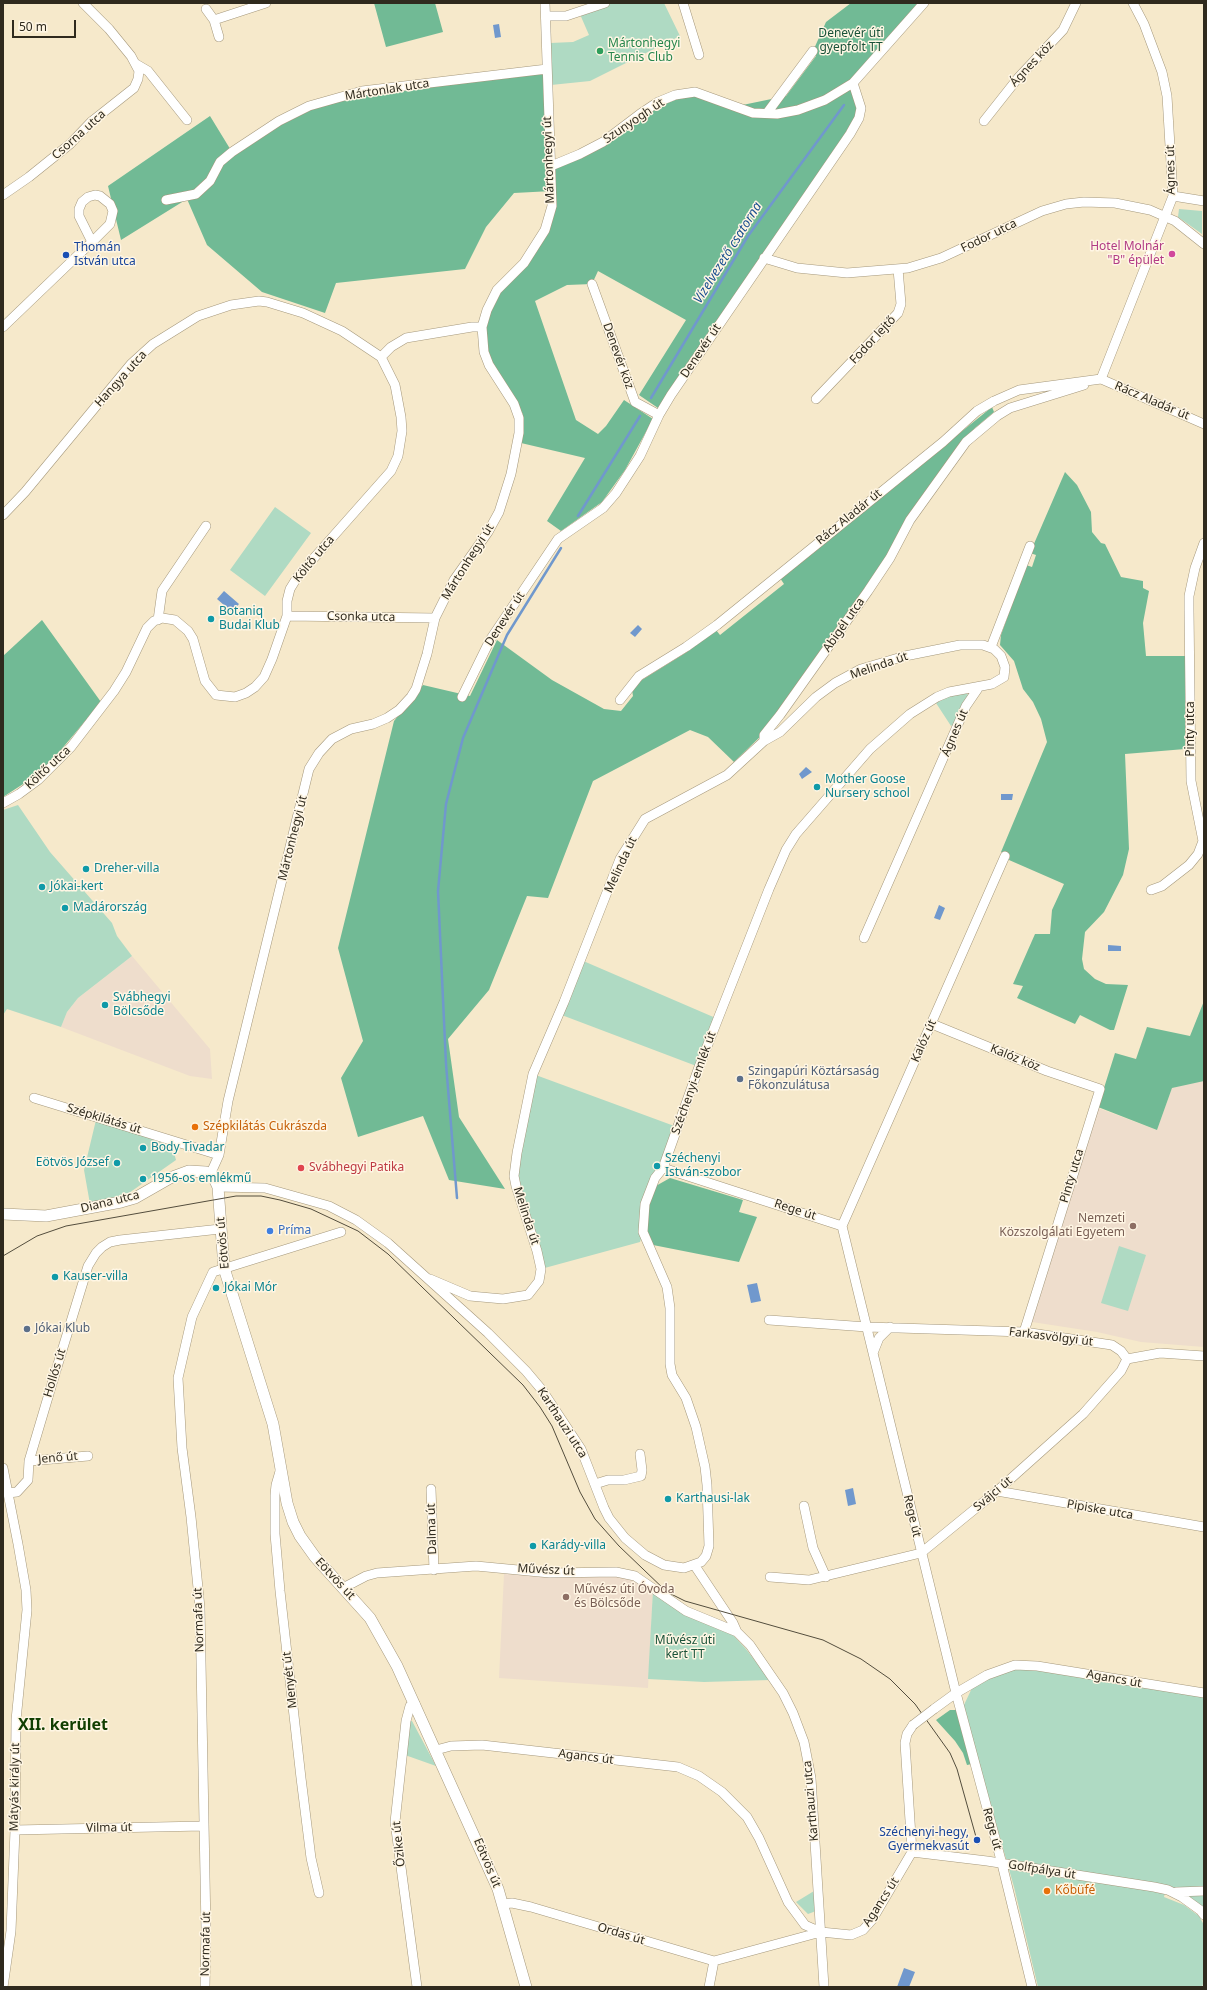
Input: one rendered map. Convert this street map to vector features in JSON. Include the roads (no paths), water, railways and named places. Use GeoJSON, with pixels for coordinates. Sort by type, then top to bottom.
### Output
{"type":"FeatureCollection","features":[{"type":"Feature","properties":{"kind":"street"},"geometry":{"type":"LineString","coordinates":[[83,3],[109,29],[136,64],[148,71],[187,120]]}},
{"type":"Feature","properties":{"kind":"street"},"geometry":{"type":"LineString","coordinates":[[214,20],[266,3]]}},
{"type":"Feature","properties":{"kind":"street","name":"Mártonhegyi út"},"geometry":{"type":"LineString","coordinates":[[219,1155],[228,1101],[309,769],[318,753],[332,739],[351,729],[374,724],[387,718],[399,710],[411,697],[416,689],[427,654],[435,618],[454,580],[488,532],[499,512],[511,474],[519,433],[518,412],[489,365],[484,352],[482,327],[487,310],[497,290],[524,263],[545,230],[552,206],[552,166],[545,3]]}},
{"type":"Feature","properties":{"kind":"street"},"geometry":{"type":"LineString","coordinates":[[546,16],[566,16],[605,3]]}},
{"type":"Feature","properties":{"kind":"street"},"geometry":{"type":"LineString","coordinates":[[683,3],[699,55]]}},
{"type":"Feature","properties":{"kind":"street"},"geometry":{"type":"LineString","coordinates":[[853,83],[924,3]]}},
{"type":"Feature","properties":{"kind":"street","name":"Ágnes köz"},"geometry":{"type":"LineString","coordinates":[[984,121],[1018,78],[1063,30],[1076,3]]}},
{"type":"Feature","properties":{"kind":"street","name":"Ágnes út"},"geometry":{"type":"LineString","coordinates":[[1101,379],[1173,196],[1167,96],[1162,72],[1147,29],[1133,3]]}},
{"type":"Feature","properties":{"kind":"street"},"geometry":{"type":"LineString","coordinates":[[206,9],[214,20],[219,37]]}},
{"type":"Feature","properties":{"kind":"street"},"geometry":{"type":"LineString","coordinates":[[767,113],[813,51]]}},
{"type":"Feature","properties":{"kind":"street","name":"Csorna utca"},"geometry":{"type":"LineString","coordinates":[[3,195],[48,162],[70,144],[91,122],[134,88],[138,79],[139,71],[136,64]]}},
{"type":"Feature","properties":{"kind":"street","name":"Mártonlak utca"},"geometry":{"type":"LineString","coordinates":[[166,200],[196,194],[210,181],[220,162],[232,152],[279,121],[309,106],[362,91],[547,69]]}},
{"type":"Feature","properties":{"kind":"street","name":"Szunyogh út"},"geometry":{"type":"LineString","coordinates":[[552,166],[603,142],[658,102],[675,95],[695,92],[754,113],[777,114],[798,110],[825,100],[853,83]]}},
{"type":"Feature","properties":{"kind":"street","name":"Denevér út"},"geometry":{"type":"LineString","coordinates":[[462,697],[490,640],[558,539],[603,508],[616,493],[640,456],[671,395],[850,134],[859,118],[861,108],[853,83]]}},
{"type":"Feature","properties":{"kind":"street"},"geometry":{"type":"LineString","coordinates":[[3,327],[92,242],[110,224],[113,218],[113,211],[110,204],[106,200],[95,195],[88,197],[82,202],[79,209],[81,220],[92,242]]}},
{"type":"Feature","properties":{"kind":"street"},"geometry":{"type":"LineString","coordinates":[[1173,196],[1204,201]]}},
{"type":"Feature","properties":{"kind":"street","name":"Fodor utca"},"geometry":{"type":"LineString","coordinates":[[764,258],[796,268],[847,273],[908,268],[942,258],[1014,223],[1042,211],[1066,204],[1115,203],[1133,205],[1175,220],[1204,244]]}},
{"type":"Feature","properties":{"kind":"street","name":"Fodor lejtő"},"geometry":{"type":"LineString","coordinates":[[816,399],[898,313],[901,304],[898,268]]}},
{"type":"Feature","properties":{"kind":"street","name":"Denevér köz"},"geometry":{"type":"LineString","coordinates":[[592,284],[635,402],[659,416]]}},
{"type":"Feature","properties":{"kind":"street","name":"Hangya utca"},"geometry":{"type":"LineString","coordinates":[[3,515],[25,492],[131,364],[153,344],[198,316],[231,305],[259,301],[267,302],[323,322],[342,331],[381,357]]}},
{"type":"Feature","properties":{"kind":"street"},"geometry":{"type":"LineString","coordinates":[[381,357],[391,347],[406,338],[472,327],[482,327]]}},
{"type":"Feature","properties":{"kind":"street","name":"Költő utca"},"geometry":{"type":"LineString","coordinates":[[3,803],[19,794],[38,780],[58,762],[71,747],[122,678],[147,628],[162,618],[175,620],[188,630],[194,639],[205,681],[216,695],[235,697],[246,693],[255,687],[264,677],[286,616],[288,595],[298,576],[376,490],[391,471],[398,456],[402,431],[398,399],[392,376],[381,357]]}},
{"type":"Feature","properties":{"kind":"street","name":"Rácz Aladár út"},"geometry":{"type":"LineString","coordinates":[[620,700],[639,676],[686,648],[717,625],[943,442],[977,411],[1019,390],[1101,379],[1204,424]]}},
{"type":"Feature","properties":{"kind":"street","name":"Rácz Aladár út"},"geometry":{"type":"LineString","coordinates":[[921,505],[966,442],[997,416],[1034,400],[1101,379]]}},
{"type":"Feature","properties":{"kind":"street","name":"Abigél utca"},"geometry":{"type":"LineString","coordinates":[[764,741],[764,735],[789,703],[868,591],[921,505]]}},
{"type":"Feature","properties":{"kind":"street"},"geometry":{"type":"LineString","coordinates":[[158,620],[162,590],[206,526]]}},
{"type":"Feature","properties":{"kind":"street","name":"Pinty utca"},"geometry":{"type":"LineString","coordinates":[[1151,890],[1162,886],[1190,865],[1198,854],[1202,841],[1191,781],[1189,610],[1195,568],[1204,543]]}},
{"type":"Feature","properties":{"kind":"street"},"geometry":{"type":"LineString","coordinates":[[979,687],[992,684],[1004,677],[1005,667],[1003,661],[991,647],[1030,546]]}},
{"type":"Feature","properties":{"kind":"street","name":"Csonka utca"},"geometry":{"type":"LineString","coordinates":[[286,616],[435,618]]}},
{"type":"Feature","properties":{"kind":"street","name":"Melinda út"},"geometry":{"type":"LineString","coordinates":[[430,1279],[470,1296],[513,1299],[528,1295],[539,1281],[541,1269],[535,1244],[514,1176],[518,1146],[533,1074],[564,1002],[620,859],[645,819],[727,774],[764,741],[780,732],[826,690],[861,669],[905,656],[941,648],[973,644],[991,647]]}},
{"type":"Feature","properties":{"kind":"street","name":"Ágnes út"},"geometry":{"type":"LineString","coordinates":[[864,938],[966,706],[979,687]]}},
{"type":"Feature","properties":{"kind":"street","name":"Széchenyi-emlék út"},"geometry":{"type":"LineString","coordinates":[[695,1566],[706,1556],[708,1546],[708,1486],[696,1427],[686,1398],[672,1375],[670,1364],[670,1308],[667,1287],[644,1232],[645,1204],[654,1178],[663,1168],[699,1067],[766,896],[786,850],[796,834],[870,749],[898,724],[937,697],[962,689],[979,687]]}},
{"type":"Feature","properties":{"kind":"street","name":"Kalóz út"},"geometry":{"type":"LineString","coordinates":[[842,1226],[1005,856]]}},
{"type":"Feature","properties":{"kind":"street","name":"Kalóz köz"},"geometry":{"type":"LineString","coordinates":[[932,1024],[1047,1071],[1100,1089]]}},
{"type":"Feature","properties":{"kind":"street","name":"Pinty utca"},"geometry":{"type":"LineString","coordinates":[[1024,1332],[1100,1089]]}},
{"type":"Feature","properties":{"kind":"street","name":"Szépkilátás út"},"geometry":{"type":"LineString","coordinates":[[34,1098],[219,1155]]}},
{"type":"Feature","properties":{"kind":"street"},"geometry":{"type":"LineString","coordinates":[[218,1187],[214,1178],[210,1175],[219,1155]]}},
{"type":"Feature","properties":{"kind":"street","name":"Rege út"},"geometry":{"type":"LineString","coordinates":[[663,1168],[842,1226],[921,1553],[956,1693],[1002,1864],[1032,1987]]}},
{"type":"Feature","properties":{"kind":"street","name":"Diana utca"},"geometry":{"type":"LineString","coordinates":[[3,1214],[32,1217],[58,1215],[135,1198],[180,1173],[199,1171],[210,1175]]}},
{"type":"Feature","properties":{"kind":"street","name":"Karthauzi utca"},"geometry":{"type":"LineString","coordinates":[[218,1187],[265,1188],[329,1206],[356,1220],[388,1243],[430,1279],[512,1356],[542,1390],[581,1449],[609,1518],[625,1538],[645,1555],[664,1565],[679,1568],[695,1566],[733,1623],[737,1632],[750,1645],[783,1693],[793,1713],[804,1742],[811,1778],[824,1987]]}},
{"type":"Feature","properties":{"kind":"street","name":"Eötvös út"},"geometry":{"type":"LineString","coordinates":[[218,1187],[224,1268],[273,1424],[287,1503],[300,1536],[315,1557],[370,1618],[381,1636],[436,1750],[481,1849],[503,1904],[526,1987]]}},
{"type":"Feature","properties":{"kind":"street","name":"Hollós út"},"geometry":{"type":"LineString","coordinates":[[8,1493],[17,1492],[28,1480],[29,1460],[88,1266],[96,1253],[102,1246],[110,1242],[120,1240],[220,1229]]}},
{"type":"Feature","properties":{"kind":"street"},"geometry":{"type":"LineString","coordinates":[[224,1268],[341,1232]]}},
{"type":"Feature","properties":{"kind":"street","name":"Normafa út"},"geometry":{"type":"LineString","coordinates":[[205,1987],[206,1930],[200,1608],[191,1517],[182,1448],[178,1378],[187,1336],[198,1300],[213,1272],[224,1268]]}},
{"type":"Feature","properties":{"kind":"street","name":"Farkasvölgyi út"},"geometry":{"type":"LineString","coordinates":[[769,1320],[867,1327],[1024,1332],[1112,1345],[1121,1351],[1127,1359]]}},
{"type":"Feature","properties":{"kind":"street"},"geometry":{"type":"LineString","coordinates":[[873,1353],[879,1338],[890,1327]]}},
{"type":"Feature","properties":{"kind":"street"},"geometry":{"type":"LineString","coordinates":[[1127,1359],[1160,1353],[1204,1356]]}},
{"type":"Feature","properties":{"kind":"street","name":"Svájci út"},"geometry":{"type":"LineString","coordinates":[[770,1577],[808,1580],[826,1577],[921,1553],[997,1491],[1083,1414],[1121,1371],[1127,1359]]}},
{"type":"Feature","properties":{"kind":"street"},"geometry":{"type":"LineString","coordinates":[[595,1484],[608,1480],[624,1480],[641,1476],[642,1470],[640,1454]]}},
{"type":"Feature","properties":{"kind":"street","name":"Jenő út"},"geometry":{"type":"LineString","coordinates":[[29,1460],[88,1456]]}},
{"type":"Feature","properties":{"kind":"street","name":"Menyét út"},"geometry":{"type":"LineString","coordinates":[[281,1467],[275,1494],[275,1534],[301,1778],[311,1858],[319,1893]]}},
{"type":"Feature","properties":{"kind":"street","name":"Mátyás király út"},"geometry":{"type":"LineString","coordinates":[[3,1468],[26,1590],[27,1610],[16,1712],[15,1830],[11,1931],[3,1987]]}},
{"type":"Feature","properties":{"kind":"street","name":"Dalma út"},"geometry":{"type":"LineString","coordinates":[[431,1489],[434,1570]]}},
{"type":"Feature","properties":{"kind":"street","name":"Pipiske utca"},"geometry":{"type":"LineString","coordinates":[[997,1491],[1204,1527]]}},
{"type":"Feature","properties":{"kind":"street"},"geometry":{"type":"LineString","coordinates":[[804,1506],[813,1548],[826,1577]]}},
{"type":"Feature","properties":{"kind":"street","name":"Művész út"},"geometry":{"type":"LineString","coordinates":[[343,1588],[366,1576],[377,1573],[493,1566],[550,1572],[628,1573],[653,1587],[686,1611],[737,1632]]}},
{"type":"Feature","properties":{"kind":"street","name":"Agancs út"},"geometry":{"type":"LineString","coordinates":[[436,1750],[452,1746],[482,1745],[678,1767],[699,1776],[722,1792],[747,1817],[759,1838],[788,1902],[805,1925],[821,1932],[851,1935],[863,1930],[872,1920],[912,1852],[905,1743],[906,1734],[913,1725],[956,1693],[1009,1666],[1023,1665],[1204,1694]]}},
{"type":"Feature","properties":{"kind":"street","name":"Őzike út"},"geometry":{"type":"LineString","coordinates":[[414,1704],[410,1706],[406,1721],[395,1822],[417,1987]]}},
{"type":"Feature","properties":{"kind":"street","name":"Vilma út"},"geometry":{"type":"LineString","coordinates":[[15,1830],[204,1826]]}},
{"type":"Feature","properties":{"kind":"street","name":"Golfpálya út"},"geometry":{"type":"LineString","coordinates":[[912,1852],[1154,1887],[1172,1892],[1193,1905],[1204,1915]]}},
{"type":"Feature","properties":{"kind":"street","name":"Golfpálya út"},"geometry":{"type":"LineString","coordinates":[[1172,1892],[1204,1891]]}},
{"type":"Feature","properties":{"kind":"street","name":"Ordas út"},"geometry":{"type":"LineString","coordinates":[[503,1904],[512,1903],[531,1907],[714,1961]]}},
{"type":"Feature","properties":{"kind":"street"},"geometry":{"type":"LineString","coordinates":[[709,1987],[714,1961],[821,1932]]}},
{"type":"Feature","properties":{"kind":"water"},"geometry":{"type":"Polygon","coordinates":[[[499,24],[501,37],[495,38],[493,25],[499,24]]]}},
{"type":"Feature","properties":{"kind":"water"},"geometry":{"type":"Polygon","coordinates":[[[224,591],[239,604],[232,612],[217,599],[224,591]]]}},
{"type":"Feature","properties":{"kind":"water"},"geometry":{"type":"Polygon","coordinates":[[[638,625],[642,629],[635,637],[630,633],[638,625]]]}},
{"type":"Feature","properties":{"kind":"water"},"geometry":{"type":"Polygon","coordinates":[[[806,767],[812,772],[802,779],[799,774],[806,767]]]}},
{"type":"Feature","properties":{"kind":"water"},"geometry":{"type":"Polygon","coordinates":[[[1001,794],[1013,794],[1012,800],[1001,800],[1001,794]]]}},
{"type":"Feature","properties":{"kind":"water"},"geometry":{"type":"Polygon","coordinates":[[[939,905],[945,908],[940,920],[934,918],[939,905]]]}},
{"type":"Feature","properties":{"kind":"water"},"geometry":{"type":"Polygon","coordinates":[[[1108,945],[1121,946],[1121,951],[1108,951],[1108,945]]]}},
{"type":"Feature","properties":{"kind":"water"},"geometry":{"type":"Polygon","coordinates":[[[757,1283],[761,1301],[751,1303],[747,1285],[757,1283]]]}},
{"type":"Feature","properties":{"kind":"water"},"geometry":{"type":"Polygon","coordinates":[[[853,1488],[856,1504],[848,1506],[845,1490],[853,1488]]]}},
{"type":"Feature","properties":{"kind":"water"},"geometry":{"type":"Polygon","coordinates":[[[904,1968],[915,1972],[909,1987],[897,1987],[904,1968]]]}},
{"type":"Feature","properties":{"kind":"waterway","name":"Vízelvezető csatorna"},"geometry":{"type":"LineString","coordinates":[[651,398],[748,236],[844,105]]}},
{"type":"Feature","properties":{"kind":"waterway","name":"Vízelvezető csatorna"},"geometry":{"type":"LineString","coordinates":[[578,516],[640,416]]}},
{"type":"Feature","properties":{"kind":"waterway"},"geometry":{"type":"LineString","coordinates":[[457,1198],[446,1064],[438,891],[446,804],[463,738],[507,635],[561,548]]}},
{"type":"Feature","properties":{"kind":"tram line"},"geometry":{"type":"LineString","coordinates":[[3,1256],[37,1236],[66,1226],[236,1196],[261,1196],[280,1200],[311,1209],[358,1231],[388,1254],[523,1385],[552,1426],[580,1492],[595,1519],[619,1546],[667,1592],[685,1601],[823,1640],[861,1659],[890,1679],[915,1704],[950,1753],[957,1769],[978,1844]]}},
{"type":"Feature","properties":{"kind":"place","name":"Mártonhegyi Tennis Club"},"geometry":{"type":"Point","coordinates":[600,51]}},
{"type":"Feature","properties":{"kind":"place","name":"Hotel Molnár \"B\" épület"},"geometry":{"type":"Point","coordinates":[1172,254]}},
{"type":"Feature","properties":{"kind":"place","name":"Thomán István utca"},"geometry":{"type":"Point","coordinates":[66,255]}},
{"type":"Feature","properties":{"kind":"place","name":"Botaniq Budai Klub"},"geometry":{"type":"Point","coordinates":[211,619]}},
{"type":"Feature","properties":{"kind":"place","name":"Mother Goose Nursery school"},"geometry":{"type":"Point","coordinates":[817,787]}},
{"type":"Feature","properties":{"kind":"place","name":"Dreher-villa"},"geometry":{"type":"Point","coordinates":[86,869]}},
{"type":"Feature","properties":{"kind":"place","name":"Jókai-kert"},"geometry":{"type":"Point","coordinates":[42,887]}},
{"type":"Feature","properties":{"kind":"place","name":"Madárország"},"geometry":{"type":"Point","coordinates":[65,908]}},
{"type":"Feature","properties":{"kind":"place","name":"Svábhegyi Bölcsőde"},"geometry":{"type":"Point","coordinates":[105,1005]}},
{"type":"Feature","properties":{"kind":"place","name":"Szingapúri Köztársaság Főkonzulátusa"},"geometry":{"type":"Point","coordinates":[740,1079]}},
{"type":"Feature","properties":{"kind":"place","name":"Szépkilátás Cukrászda"},"geometry":{"type":"Point","coordinates":[195,1127]}},
{"type":"Feature","properties":{"kind":"place","name":"Body Tivadar"},"geometry":{"type":"Point","coordinates":[143,1148]}},
{"type":"Feature","properties":{"kind":"place","name":"Eötvös József"},"geometry":{"type":"Point","coordinates":[117,1163]}},
{"type":"Feature","properties":{"kind":"place","name":"Széchenyi István-szobor"},"geometry":{"type":"Point","coordinates":[657,1166]}},
{"type":"Feature","properties":{"kind":"place","name":"Svábhegyi Patika"},"geometry":{"type":"Point","coordinates":[301,1168]}},
{"type":"Feature","properties":{"kind":"place","name":"1956-os emlékmű"},"geometry":{"type":"Point","coordinates":[143,1179]}},
{"type":"Feature","properties":{"kind":"place","name":"Nemzeti Közszolgálati Egyetem"},"geometry":{"type":"Point","coordinates":[1133,1226]}},
{"type":"Feature","properties":{"kind":"place","name":"Príma"},"geometry":{"type":"Point","coordinates":[270,1231]}},
{"type":"Feature","properties":{"kind":"place","name":"Kauser-villa"},"geometry":{"type":"Point","coordinates":[55,1277]}},
{"type":"Feature","properties":{"kind":"place","name":"Jókai Mór"},"geometry":{"type":"Point","coordinates":[216,1288]}},
{"type":"Feature","properties":{"kind":"place","name":"Jókai Klub"},"geometry":{"type":"Point","coordinates":[27,1329]}},
{"type":"Feature","properties":{"kind":"place","name":"Karthausi-lak"},"geometry":{"type":"Point","coordinates":[668,1499]}},
{"type":"Feature","properties":{"kind":"place","name":"Karády-villa"},"geometry":{"type":"Point","coordinates":[533,1546]}},
{"type":"Feature","properties":{"kind":"place","name":"Művész úti Óvoda és Bölcsőde"},"geometry":{"type":"Point","coordinates":[566,1597]}},
{"type":"Feature","properties":{"kind":"place","name":"Széchenyi-hegy, Gyermekvasút"},"geometry":{"type":"Point","coordinates":[977,1840]}},
{"type":"Feature","properties":{"kind":"place","name":"Kőbüfé"},"geometry":{"type":"Point","coordinates":[1047,1891]}},
{"type":"Feature","properties":{"kind":"district","name":"XII. kerület"},"geometry":{"type":"Point","coordinates":[63,1725]}},
{"type":"Feature","properties":{"kind":"park label","name":"Denevér úti gyepfolt TT"},"geometry":{"type":"Point","coordinates":[851,41]}},
{"type":"Feature","properties":{"kind":"park label","name":"Művész úti kert TT"},"geometry":{"type":"Point","coordinates":[685,1648]}}]}
